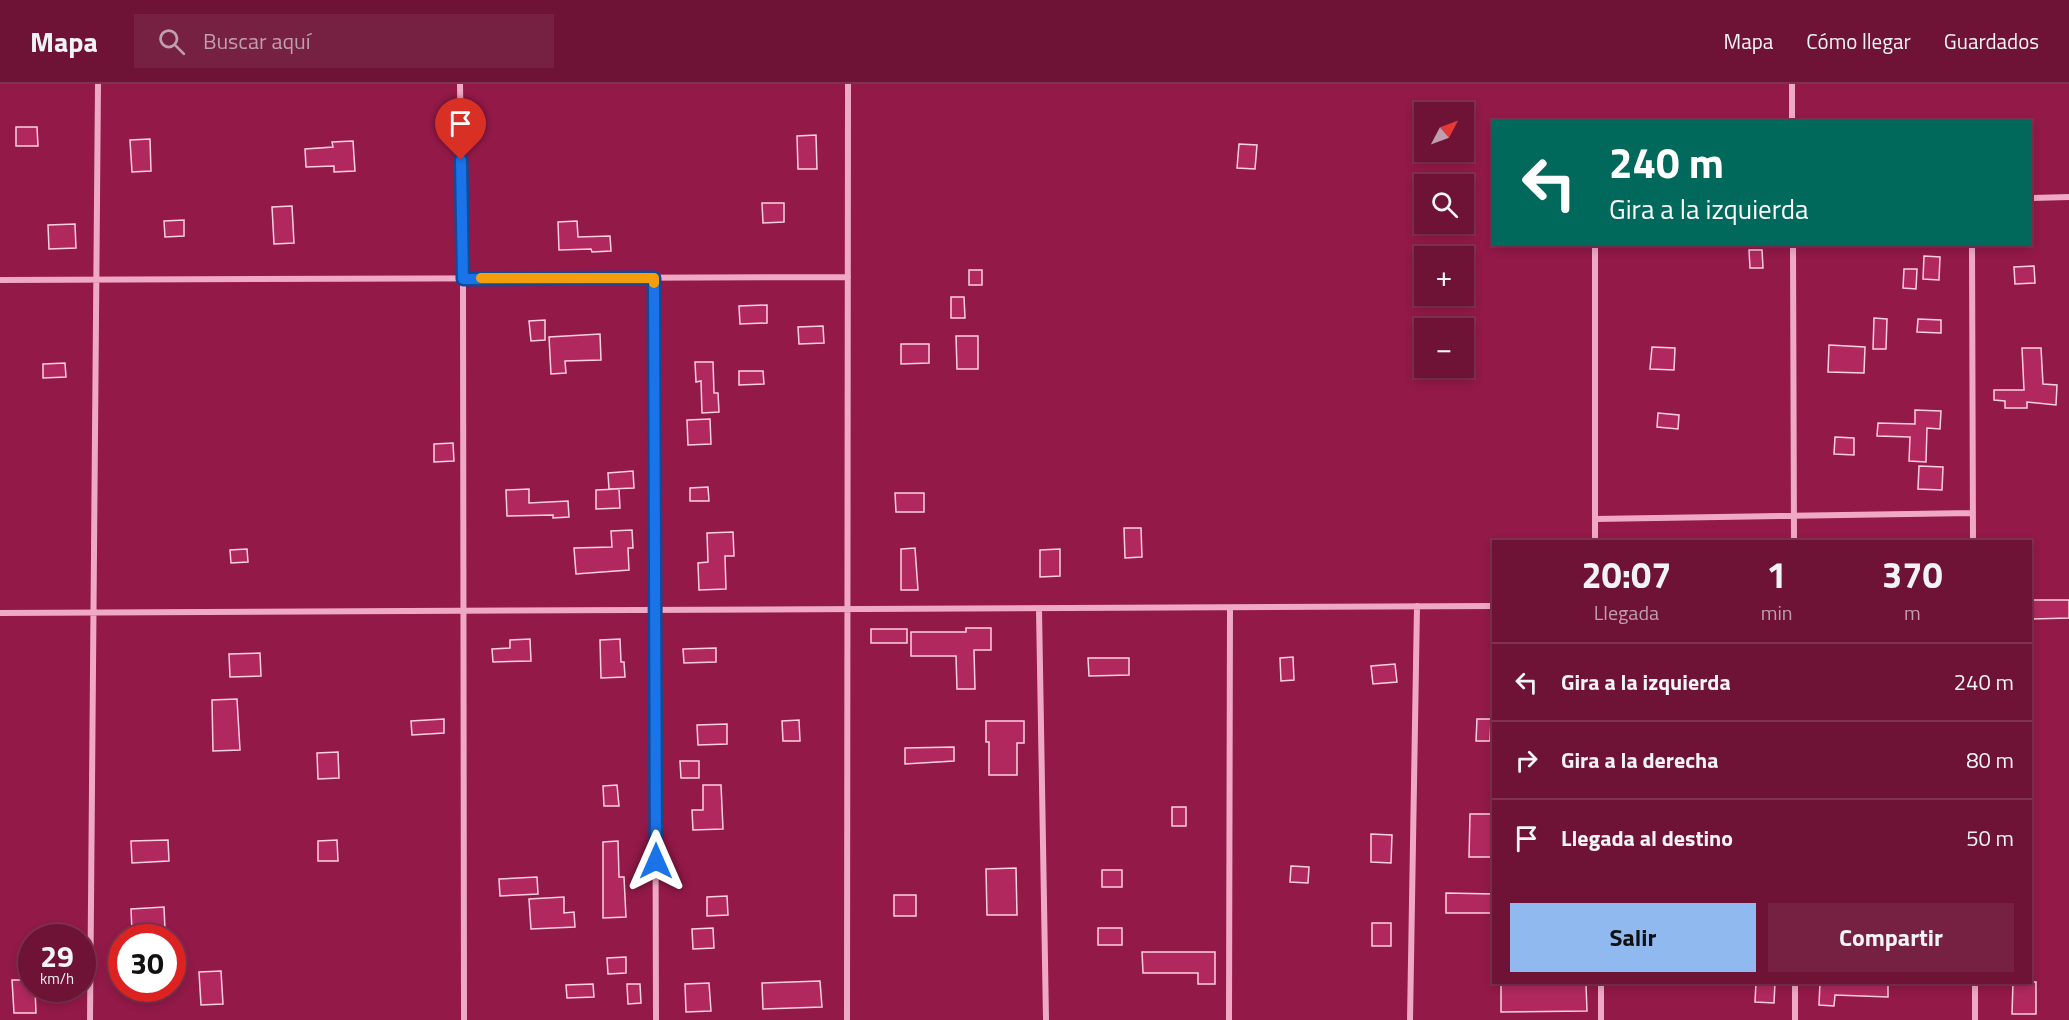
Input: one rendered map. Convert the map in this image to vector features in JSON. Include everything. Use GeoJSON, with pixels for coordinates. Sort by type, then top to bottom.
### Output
{"type":"FeatureCollection","features":[{"type":"Feature","properties":{"kind":"street"},"geometry":{"type":"LineString","coordinates":[[90,1020],[98,84]]}},
{"type":"Feature","properties":{"kind":"street"},"geometry":{"type":"LineString","coordinates":[[460,84],[463,279],[464,1020]]}},
{"type":"Feature","properties":{"kind":"street"},"geometry":{"type":"LineString","coordinates":[[847,1020],[848,84]]}},
{"type":"Feature","properties":{"kind":"street"},"geometry":{"type":"LineString","coordinates":[[1792,84],[1792,120]]}},
{"type":"Feature","properties":{"kind":"street"},"geometry":{"type":"LineString","coordinates":[[2032,198],[2069,197]]}},
{"type":"Feature","properties":{"kind":"street"},"geometry":{"type":"LineString","coordinates":[[1595,246],[1595,540]]}},
{"type":"Feature","properties":{"kind":"street"},"geometry":{"type":"LineString","coordinates":[[1793,246],[1794,540]]}},
{"type":"Feature","properties":{"kind":"street"},"geometry":{"type":"LineString","coordinates":[[1972,246],[1973,540]]}},
{"type":"Feature","properties":{"kind":"street"},"geometry":{"type":"LineString","coordinates":[[0,280],[848,277]]}},
{"type":"Feature","properties":{"kind":"street"},"geometry":{"type":"LineString","coordinates":[[654,278],[656,1020]]}},
{"type":"Feature","properties":{"kind":"street"},"geometry":{"type":"LineString","coordinates":[[1595,519],[1973,513]]}},
{"type":"Feature","properties":{"kind":"street"},"geometry":{"type":"LineString","coordinates":[[1410,1020],[1417,606]]}},
{"type":"Feature","properties":{"kind":"street"},"geometry":{"type":"LineString","coordinates":[[0,613],[1492,606]]}},
{"type":"Feature","properties":{"kind":"street"},"geometry":{"type":"LineString","coordinates":[[1229,1020],[1230,608]]}},
{"type":"Feature","properties":{"kind":"street"},"geometry":{"type":"LineString","coordinates":[[1038,609],[1046,1020]]}},
{"type":"Feature","properties":{"kind":"street"},"geometry":{"type":"LineString","coordinates":[[1601,984],[1601,1020]]}},
{"type":"Feature","properties":{"kind":"street"},"geometry":{"type":"LineString","coordinates":[[1795,984],[1795,1020]]}},
{"type":"Feature","properties":{"kind":"street"},"geometry":{"type":"LineString","coordinates":[[1975,984],[1975,1020]]}},
{"type":"Feature","properties":{"kind":"building"},"geometry":{"type":"Polygon","coordinates":[[[16,127],[37,127],[38,146],[16,146],[16,127]]]}},
{"type":"Feature","properties":{"kind":"building"},"geometry":{"type":"Polygon","coordinates":[[[816,135],[817,169],[798,169],[797,136],[816,135]]]}},
{"type":"Feature","properties":{"kind":"building"},"geometry":{"type":"Polygon","coordinates":[[[150,139],[151,171],[132,172],[130,140],[150,139]]]}},
{"type":"Feature","properties":{"kind":"building"},"geometry":{"type":"Polygon","coordinates":[[[353,141],[355,171],[334,172],[334,166],[306,167],[305,149],[333,147],[332,142],[353,141]]]}},
{"type":"Feature","properties":{"kind":"building"},"geometry":{"type":"Polygon","coordinates":[[[1239,144],[1257,145],[1255,169],[1237,168],[1239,144]]]}},
{"type":"Feature","properties":{"kind":"building"},"geometry":{"type":"Polygon","coordinates":[[[762,203],[784,203],[784,222],[763,223],[762,203]]]}},
{"type":"Feature","properties":{"kind":"building"},"geometry":{"type":"Polygon","coordinates":[[[292,206],[294,243],[274,244],[272,207],[292,206]]]}},
{"type":"Feature","properties":{"kind":"building"},"geometry":{"type":"Polygon","coordinates":[[[184,220],[184,236],[165,237],[164,221],[184,220]]]}},
{"type":"Feature","properties":{"kind":"building"},"geometry":{"type":"Polygon","coordinates":[[[577,221],[578,237],[610,236],[611,251],[559,250],[558,222],[577,221]]]}},
{"type":"Feature","properties":{"kind":"building"},"geometry":{"type":"Polygon","coordinates":[[[75,224],[76,248],[49,249],[48,225],[75,224]]]}},
{"type":"Feature","properties":{"kind":"building"},"geometry":{"type":"Polygon","coordinates":[[[1749,250],[1762,250],[1763,268],[1750,268],[1749,250]]]}},
{"type":"Feature","properties":{"kind":"building"},"geometry":{"type":"Polygon","coordinates":[[[1924,256],[1940,257],[1939,280],[1923,279],[1924,256]]]}},
{"type":"Feature","properties":{"kind":"building"},"geometry":{"type":"Polygon","coordinates":[[[2034,266],[2035,283],[2015,284],[2014,267],[2034,266]]]}},
{"type":"Feature","properties":{"kind":"building"},"geometry":{"type":"Polygon","coordinates":[[[1904,269],[1917,269],[1916,289],[1903,288],[1904,269]]]}},
{"type":"Feature","properties":{"kind":"building"},"geometry":{"type":"Polygon","coordinates":[[[969,270],[982,270],[982,285],[969,285],[969,270]]]}},
{"type":"Feature","properties":{"kind":"building"},"geometry":{"type":"Polygon","coordinates":[[[951,297],[964,297],[965,318],[951,318],[951,297]]]}},
{"type":"Feature","properties":{"kind":"building"},"geometry":{"type":"Polygon","coordinates":[[[767,305],[767,323],[740,324],[739,306],[767,305]]]}},
{"type":"Feature","properties":{"kind":"building"},"geometry":{"type":"Polygon","coordinates":[[[1874,318],[1887,319],[1886,349],[1873,349],[1874,318]]]}},
{"type":"Feature","properties":{"kind":"building"},"geometry":{"type":"Polygon","coordinates":[[[1918,319],[1941,320],[1941,333],[1917,332],[1918,319]]]}},
{"type":"Feature","properties":{"kind":"building"},"geometry":{"type":"Polygon","coordinates":[[[545,320],[545,340],[531,341],[529,321],[545,320]]]}},
{"type":"Feature","properties":{"kind":"building"},"geometry":{"type":"Polygon","coordinates":[[[823,326],[824,343],[799,344],[798,327],[823,326]]]}},
{"type":"Feature","properties":{"kind":"building"},"geometry":{"type":"Polygon","coordinates":[[[600,334],[601,360],[565,361],[566,373],[551,374],[549,337],[600,334]]]}},
{"type":"Feature","properties":{"kind":"building"},"geometry":{"type":"Polygon","coordinates":[[[956,336],[978,336],[978,369],[957,369],[956,336]]]}},
{"type":"Feature","properties":{"kind":"building"},"geometry":{"type":"Polygon","coordinates":[[[901,344],[929,344],[929,363],[901,364],[901,344]]]}},
{"type":"Feature","properties":{"kind":"building"},"geometry":{"type":"Polygon","coordinates":[[[1829,345],[1865,347],[1864,373],[1828,372],[1829,345]]]}},
{"type":"Feature","properties":{"kind":"building"},"geometry":{"type":"Polygon","coordinates":[[[1652,347],[1675,348],[1674,370],[1650,369],[1652,347]]]}},
{"type":"Feature","properties":{"kind":"building"},"geometry":{"type":"Polygon","coordinates":[[[2022,348],[2041,348],[2043,384],[2057,385],[2056,405],[2027,402],[2027,408],[2005,408],[2005,401],[1994,400],[1994,390],[2024,390],[2022,348]]]}},
{"type":"Feature","properties":{"kind":"building"},"geometry":{"type":"Polygon","coordinates":[[[695,362],[713,362],[714,393],[718,393],[719,412],[702,413],[701,381],[696,382],[695,362]]]}},
{"type":"Feature","properties":{"kind":"building"},"geometry":{"type":"Polygon","coordinates":[[[65,363],[66,377],[43,378],[43,364],[65,363]]]}},
{"type":"Feature","properties":{"kind":"building"},"geometry":{"type":"Polygon","coordinates":[[[739,371],[763,371],[764,384],[739,385],[739,371]]]}},
{"type":"Feature","properties":{"kind":"building"},"geometry":{"type":"Polygon","coordinates":[[[1915,410],[1941,411],[1940,429],[1927,428],[1926,462],[1909,461],[1910,437],[1877,436],[1878,423],[1915,424],[1915,410]]]}},
{"type":"Feature","properties":{"kind":"building"},"geometry":{"type":"Polygon","coordinates":[[[1658,413],[1679,415],[1678,429],[1657,427],[1658,413]]]}},
{"type":"Feature","properties":{"kind":"building"},"geometry":{"type":"Polygon","coordinates":[[[710,419],[711,444],[688,445],[687,420],[710,419]]]}},
{"type":"Feature","properties":{"kind":"building"},"geometry":{"type":"Polygon","coordinates":[[[1835,437],[1854,438],[1854,455],[1834,454],[1835,437]]]}},
{"type":"Feature","properties":{"kind":"building"},"geometry":{"type":"Polygon","coordinates":[[[453,443],[454,461],[434,462],[434,444],[453,443]]]}},
{"type":"Feature","properties":{"kind":"building"},"geometry":{"type":"Polygon","coordinates":[[[1919,466],[1943,467],[1942,490],[1918,489],[1919,466]]]}},
{"type":"Feature","properties":{"kind":"building"},"geometry":{"type":"Polygon","coordinates":[[[633,471],[634,488],[609,489],[608,473],[633,471]]]}},
{"type":"Feature","properties":{"kind":"building"},"geometry":{"type":"Polygon","coordinates":[[[708,487],[709,501],[690,501],[690,488],[708,487]]]}},
{"type":"Feature","properties":{"kind":"building"},"geometry":{"type":"Polygon","coordinates":[[[529,489],[529,503],[568,501],[569,517],[507,516],[506,490],[529,489]]]}},
{"type":"Feature","properties":{"kind":"building"},"geometry":{"type":"Polygon","coordinates":[[[619,489],[620,508],[596,509],[596,490],[619,489]]]}},
{"type":"Feature","properties":{"kind":"building"},"geometry":{"type":"Polygon","coordinates":[[[895,493],[924,493],[924,512],[896,512],[895,493]]]}},
{"type":"Feature","properties":{"kind":"building"},"geometry":{"type":"Polygon","coordinates":[[[1124,528],[1141,528],[1142,557],[1125,558],[1124,528]]]}},
{"type":"Feature","properties":{"kind":"building"},"geometry":{"type":"Polygon","coordinates":[[[632,530],[633,548],[628,548],[629,570],[576,574],[574,548],[612,547],[611,531],[632,530]]]}},
{"type":"Feature","properties":{"kind":"building"},"geometry":{"type":"Polygon","coordinates":[[[733,532],[734,556],[725,556],[726,589],[699,590],[698,563],[708,562],[707,533],[733,532]]]}},
{"type":"Feature","properties":{"kind":"building"},"geometry":{"type":"Polygon","coordinates":[[[915,548],[918,590],[901,590],[901,549],[915,548]]]}},
{"type":"Feature","properties":{"kind":"building"},"geometry":{"type":"Polygon","coordinates":[[[247,549],[248,562],[231,563],[230,550],[247,549]]]}},
{"type":"Feature","properties":{"kind":"building"},"geometry":{"type":"Polygon","coordinates":[[[1060,549],[1060,576],[1040,577],[1040,550],[1060,549]]]}},
{"type":"Feature","properties":{"kind":"building"},"geometry":{"type":"Polygon","coordinates":[[[2032,600],[2069,600],[2069,618],[2032,619],[2032,600]]]}},
{"type":"Feature","properties":{"kind":"building"},"geometry":{"type":"Polygon","coordinates":[[[966,628],[991,628],[991,650],[974,650],[975,689],[957,689],[956,656],[911,656],[911,632],[966,632],[966,628]]]}},
{"type":"Feature","properties":{"kind":"building"},"geometry":{"type":"Polygon","coordinates":[[[871,629],[907,629],[907,643],[871,643],[871,629]]]}},
{"type":"Feature","properties":{"kind":"building"},"geometry":{"type":"Polygon","coordinates":[[[530,639],[531,661],[493,662],[492,649],[510,648],[510,640],[530,639]]]}},
{"type":"Feature","properties":{"kind":"building"},"geometry":{"type":"Polygon","coordinates":[[[620,639],[621,662],[624,662],[625,677],[601,678],[600,640],[620,639]]]}},
{"type":"Feature","properties":{"kind":"building"},"geometry":{"type":"Polygon","coordinates":[[[716,648],[716,662],[684,663],[683,649],[716,648]]]}},
{"type":"Feature","properties":{"kind":"building"},"geometry":{"type":"Polygon","coordinates":[[[260,653],[261,676],[230,677],[229,654],[260,653]]]}},
{"type":"Feature","properties":{"kind":"building"},"geometry":{"type":"Polygon","coordinates":[[[1293,657],[1294,680],[1281,681],[1280,658],[1293,657]]]}},
{"type":"Feature","properties":{"kind":"building"},"geometry":{"type":"Polygon","coordinates":[[[1088,658],[1129,658],[1129,675],[1089,676],[1088,658]]]}},
{"type":"Feature","properties":{"kind":"building"},"geometry":{"type":"Polygon","coordinates":[[[1395,664],[1397,682],[1373,684],[1371,666],[1395,664]]]}},
{"type":"Feature","properties":{"kind":"building"},"geometry":{"type":"Polygon","coordinates":[[[237,699],[240,750],[213,751],[212,700],[237,699]]]}},
{"type":"Feature","properties":{"kind":"building"},"geometry":{"type":"Polygon","coordinates":[[[444,719],[444,733],[412,735],[411,721],[444,719]]]}},
{"type":"Feature","properties":{"kind":"building"},"geometry":{"type":"Polygon","coordinates":[[[1477,719],[1491,719],[1490,741],[1476,741],[1477,719]]]}},
{"type":"Feature","properties":{"kind":"building"},"geometry":{"type":"Polygon","coordinates":[[[799,720],[800,741],[783,741],[782,721],[799,720]]]}},
{"type":"Feature","properties":{"kind":"building"},"geometry":{"type":"Polygon","coordinates":[[[986,721],[1024,721],[1024,743],[1017,743],[1017,775],[989,775],[989,742],[986,742],[986,721]]]}},
{"type":"Feature","properties":{"kind":"building"},"geometry":{"type":"Polygon","coordinates":[[[727,724],[727,744],[698,745],[697,725],[727,724]]]}},
{"type":"Feature","properties":{"kind":"building"},"geometry":{"type":"Polygon","coordinates":[[[954,747],[954,761],[905,764],[905,748],[954,747]]]}},
{"type":"Feature","properties":{"kind":"building"},"geometry":{"type":"Polygon","coordinates":[[[338,752],[339,778],[318,779],[317,753],[338,752]]]}},
{"type":"Feature","properties":{"kind":"building"},"geometry":{"type":"Polygon","coordinates":[[[680,761],[699,761],[699,778],[681,778],[680,761]]]}},
{"type":"Feature","properties":{"kind":"building"},"geometry":{"type":"Polygon","coordinates":[[[617,785],[619,806],[604,806],[603,786],[617,785]]]}},
{"type":"Feature","properties":{"kind":"building"},"geometry":{"type":"Polygon","coordinates":[[[703,785],[721,785],[723,829],[693,830],[692,810],[703,810],[703,785]]]}},
{"type":"Feature","properties":{"kind":"building"},"geometry":{"type":"Polygon","coordinates":[[[1172,807],[1186,807],[1186,826],[1172,826],[1172,807]]]}},
{"type":"Feature","properties":{"kind":"building"},"geometry":{"type":"Polygon","coordinates":[[[1470,814],[1491,814],[1491,857],[1469,857],[1470,814]]]}},
{"type":"Feature","properties":{"kind":"building"},"geometry":{"type":"Polygon","coordinates":[[[1371,834],[1392,835],[1391,863],[1371,862],[1371,834]]]}},
{"type":"Feature","properties":{"kind":"building"},"geometry":{"type":"Polygon","coordinates":[[[168,840],[169,861],[132,863],[131,841],[168,840]]]}},
{"type":"Feature","properties":{"kind":"building"},"geometry":{"type":"Polygon","coordinates":[[[337,840],[338,861],[318,861],[318,841],[337,840]]]}},
{"type":"Feature","properties":{"kind":"building"},"geometry":{"type":"Polygon","coordinates":[[[618,841],[619,877],[624,877],[626,917],[603,918],[603,842],[618,841]]]}},
{"type":"Feature","properties":{"kind":"building"},"geometry":{"type":"Polygon","coordinates":[[[1291,866],[1309,867],[1308,883],[1290,882],[1291,866]]]}},
{"type":"Feature","properties":{"kind":"building"},"geometry":{"type":"Polygon","coordinates":[[[1016,868],[1017,915],[987,915],[986,869],[1016,868]]]}},
{"type":"Feature","properties":{"kind":"building"},"geometry":{"type":"Polygon","coordinates":[[[1102,870],[1122,870],[1122,887],[1102,887],[1102,870]]]}},
{"type":"Feature","properties":{"kind":"building"},"geometry":{"type":"Polygon","coordinates":[[[537,877],[538,894],[500,896],[499,879],[537,877]]]}},
{"type":"Feature","properties":{"kind":"building"},"geometry":{"type":"Polygon","coordinates":[[[1446,893],[1492,894],[1492,913],[1446,913],[1446,893]]]}},
{"type":"Feature","properties":{"kind":"building"},"geometry":{"type":"Polygon","coordinates":[[[894,895],[916,895],[916,916],[894,916],[894,895]]]}},
{"type":"Feature","properties":{"kind":"building"},"geometry":{"type":"Polygon","coordinates":[[[727,896],[728,915],[707,916],[707,897],[727,896]]]}},
{"type":"Feature","properties":{"kind":"building"},"geometry":{"type":"Polygon","coordinates":[[[564,897],[564,913],[574,912],[575,927],[531,929],[529,899],[564,897]]]}},
{"type":"Feature","properties":{"kind":"building"},"geometry":{"type":"Polygon","coordinates":[[[164,907],[165,924],[132,924],[131,909],[164,907]]]}},
{"type":"Feature","properties":{"kind":"building"},"geometry":{"type":"Polygon","coordinates":[[[1372,923],[1391,923],[1391,946],[1372,946],[1372,923]]]}},
{"type":"Feature","properties":{"kind":"building"},"geometry":{"type":"Polygon","coordinates":[[[713,928],[714,948],[693,949],[692,929],[713,928]]]}},
{"type":"Feature","properties":{"kind":"building"},"geometry":{"type":"Polygon","coordinates":[[[1098,928],[1122,928],[1122,945],[1098,945],[1098,928]]]}},
{"type":"Feature","properties":{"kind":"building"},"geometry":{"type":"Polygon","coordinates":[[[1142,952],[1215,952],[1215,984],[1198,984],[1198,973],[1143,973],[1142,952]]]}},
{"type":"Feature","properties":{"kind":"building"},"geometry":{"type":"Polygon","coordinates":[[[626,957],[626,973],[608,974],[607,958],[626,957]]]}},
{"type":"Feature","properties":{"kind":"building"},"geometry":{"type":"Polygon","coordinates":[[[221,971],[223,1004],[201,1005],[199,972],[221,971]]]}},
{"type":"Feature","properties":{"kind":"building"},"geometry":{"type":"Polygon","coordinates":[[[12,980],[18,980],[18,1002],[36,1002],[36,1013],[14,1013],[12,980]]]}},
{"type":"Feature","properties":{"kind":"building"},"geometry":{"type":"Polygon","coordinates":[[[820,981],[822,1007],[763,1009],[762,983],[820,981]]]}},
{"type":"Feature","properties":{"kind":"building"},"geometry":{"type":"Polygon","coordinates":[[[2036,982],[2036,1014],[2012,1014],[2013,984],[2036,982]]]}},
{"type":"Feature","properties":{"kind":"building"},"geometry":{"type":"Polygon","coordinates":[[[709,983],[711,1011],[686,1012],[685,984],[709,983]]]}},
{"type":"Feature","properties":{"kind":"building"},"geometry":{"type":"Polygon","coordinates":[[[593,984],[594,997],[567,998],[566,985],[593,984]]]}},
{"type":"Feature","properties":{"kind":"building"},"geometry":{"type":"Polygon","coordinates":[[[627,984],[640,984],[641,1003],[628,1004],[627,984]]]}},
{"type":"Feature","properties":{"kind":"building"},"geometry":{"type":"Polygon","coordinates":[[[1501,984],[1586,984],[1587,1011],[1501,1012],[1501,984]]]}},
{"type":"Feature","properties":{"kind":"building"},"geometry":{"type":"Polygon","coordinates":[[[1756,984],[1775,984],[1774,1003],[1755,1002],[1756,984]]]}},
{"type":"Feature","properties":{"kind":"building"},"geometry":{"type":"Polygon","coordinates":[[[1820,984],[1888,984],[1888,997],[1835,995],[1834,1006],[1819,1005],[1820,984]]]}},
{"type":"Feature","properties":{"kind":"slow traffic"},"geometry":{"type":"LineString","coordinates":[[481,278],[654,278],[654,283]]}},
{"type":"Feature","properties":{"kind":"route"},"geometry":{"type":"LineString","coordinates":[[461,160],[463,279],[654,278],[656,861]]}}]}
